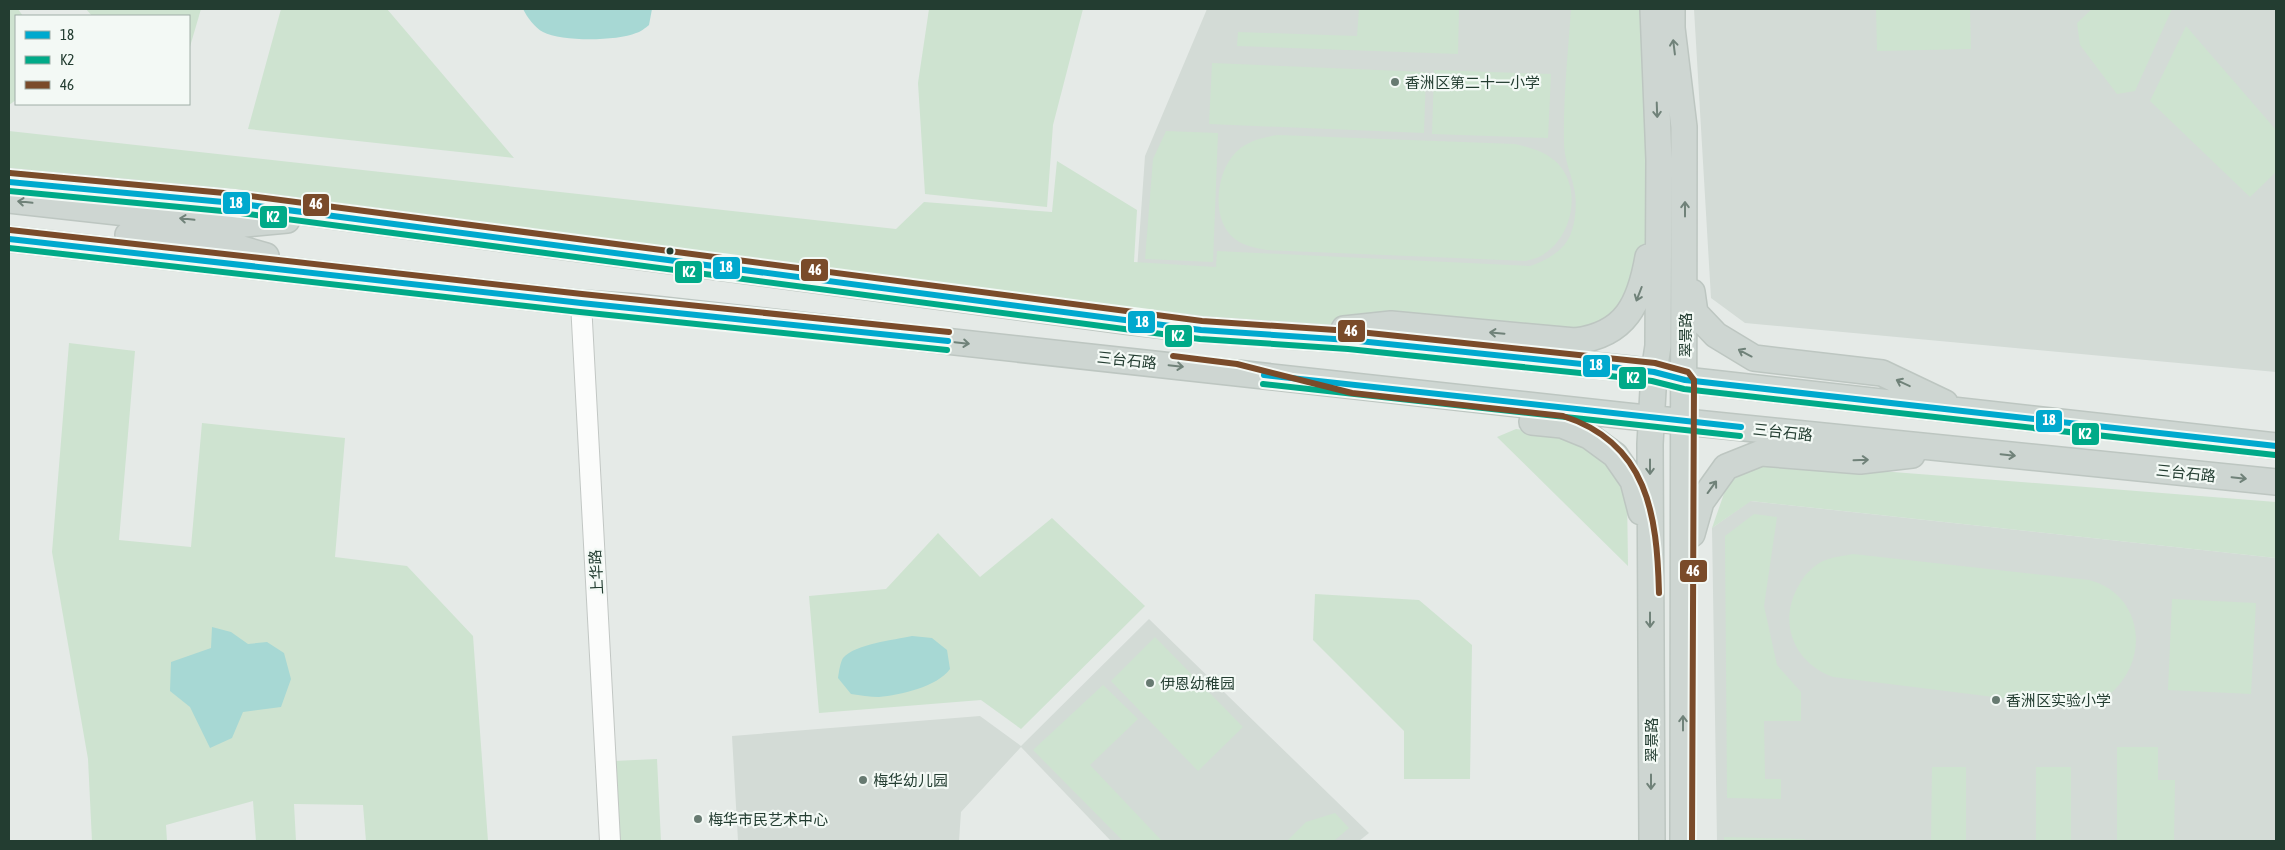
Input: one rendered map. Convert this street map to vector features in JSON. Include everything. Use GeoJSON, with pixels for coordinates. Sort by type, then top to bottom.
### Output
{"type":"FeatureCollection","features":[{"type":"Feature","properties":{"kind":"main road","name":"翠景路"},"geometry":{"type":"LineString","coordinates":[[1652,841],[1650,554],[1652,418],[1654,372],[1658,346],[1659,160],[1653,9]]}},
{"type":"Feature","properties":{"kind":"main road","name":"翠景路"},"geometry":{"type":"LineString","coordinates":[[1672,9],[1672,28],[1684,127],[1683,841]]}},
{"type":"Feature","properties":{"kind":"main road"},"geometry":{"type":"LineString","coordinates":[[1290,336],[1391,324],[1575,341],[1609,331],[1631,311],[1641,288],[1649,253],[1659,160]]}},
{"type":"Feature","properties":{"kind":"main road"},"geometry":{"type":"LineString","coordinates":[[9,182],[234,203],[1201,330],[1348,340],[1654,372],[1685,380],[2276,446]]}},
{"type":"Feature","properties":{"kind":"main road"},"geometry":{"type":"LineString","coordinates":[[9,200],[234,235],[326,274]]}},
{"type":"Feature","properties":{"kind":"main road"},"geometry":{"type":"LineString","coordinates":[[9,222],[234,235],[332,216]]}},
{"type":"Feature","properties":{"kind":"main road","name":"三台石路"},"geometry":{"type":"LineString","coordinates":[[9,238],[581,303],[636,307],[1652,418],[2276,482]]}},
{"type":"Feature","properties":{"kind":"main road"},"geometry":{"type":"LineString","coordinates":[[1685,238],[1695,313],[1719,339],[1754,358],[1882,373],[1963,411]]}},
{"type":"Feature","properties":{"kind":"main road"},"geometry":{"type":"LineString","coordinates":[[1235,372],[1350,402],[1562,425],[1589,436],[1614,455],[1634,482],[1650,554]]}},
{"type":"Feature","properties":{"kind":"main road"},"geometry":{"type":"LineString","coordinates":[[1684,565],[1701,502],[1726,467],[1761,453],[1860,461],[1959,450]]}},
{"type":"Feature","properties":{"kind":"street","name":"上华路"},"geometry":{"type":"LineString","coordinates":[[581,303],[610,841]]}},
{"type":"Feature","properties":{"kind":"shaded area","name":"香洲区第二十一小学"},"geometry":{"type":"Polygon","coordinates":[[[1207,9],[1617,9],[1562,291],[1137,270],[1145,156],[1207,9]]]}},
{"type":"Feature","properties":{"kind":"shaded area"},"geometry":{"type":"Polygon","coordinates":[[[1694,9],[2276,9],[2276,372],[1745,323],[1711,298],[1694,9]]]}},
{"type":"Feature","properties":{"kind":"shaded area","name":"香洲区实验小学"},"geometry":{"type":"Polygon","coordinates":[[[1750,501],[2276,558],[2276,841],[1717,841],[1712,528],[1750,501]]]}},
{"type":"Feature","properties":{"kind":"shaded area"},"geometry":{"type":"Polygon","coordinates":[[[1149,619],[1369,833],[1359,841],[1111,841],[1021,747],[961,812],[959,841],[738,841],[732,736],[980,716],[1021,746],[1149,619]]]}},
{"type":"Feature","properties":{"kind":"green space"},"geometry":{"type":"Polygon","coordinates":[[[9,9],[18,9],[22,15],[15,15],[15,101],[9,105],[9,9]]]}},
{"type":"Feature","properties":{"kind":"green space"},"geometry":{"type":"Polygon","coordinates":[[[86,9],[201,9],[190,47],[190,15],[91,15],[86,9]]]}},
{"type":"Feature","properties":{"kind":"green space"},"geometry":{"type":"Polygon","coordinates":[[[281,9],[387,9],[514,158],[248,129],[281,9]]]}},
{"type":"Feature","properties":{"kind":"green space"},"geometry":{"type":"Polygon","coordinates":[[[929,9],[1083,9],[1053,125],[1047,207],[925,194],[918,83],[929,9]]]}},
{"type":"Feature","properties":{"kind":"green space"},"geometry":{"type":"Polygon","coordinates":[[[1359,9],[1459,9],[1458,54],[1237,46],[1238,32],[1357,36],[1359,9]]]}},
{"type":"Feature","properties":{"kind":"green space"},"geometry":{"type":"Polygon","coordinates":[[[1571,9],[1653,9],[1649,253],[1609,330],[1290,335],[9,179],[9,131],[896,229],[924,202],[1052,212],[1057,161],[1137,210],[1134,262],[1216,267],[1217,251],[1530,266],[1550,257],[1566,243],[1574,220],[1575,193],[1564,149],[1565,93],[1571,9]]]}},
{"type":"Feature","properties":{"kind":"green space"},"geometry":{"type":"Polygon","coordinates":[[[1876,9],[1970,9],[1971,49],[1877,51],[1876,9]]]}},
{"type":"Feature","properties":{"kind":"green space"},"geometry":{"type":"Polygon","coordinates":[[[2092,9],[2172,9],[2135,91],[2117,94],[2080,45],[2077,23],[2092,9]]]}},
{"type":"Feature","properties":{"kind":"green space"},"geometry":{"type":"Polygon","coordinates":[[[2186,26],[2276,130],[2276,172],[2250,197],[2150,101],[2186,26]]]}},
{"type":"Feature","properties":{"kind":"green space"},"geometry":{"type":"Polygon","coordinates":[[[1212,63],[1426,72],[1424,133],[1209,124],[1212,63]]]}},
{"type":"Feature","properties":{"kind":"green space"},"geometry":{"type":"Polygon","coordinates":[[[1434,70],[1551,74],[1548,138],[1432,134],[1434,70]]]}},
{"type":"Feature","properties":{"kind":"green space"},"geometry":{"type":"Polygon","coordinates":[[[1166,131],[1218,133],[1213,262],[1145,259],[1153,159],[1166,131]]]}},
{"type":"Feature","properties":{"kind":"green space"},"geometry":{"type":"Polygon","coordinates":[[[1278,135],[1515,144],[1540,151],[1554,160],[1563,170],[1569,182],[1571,209],[1568,222],[1562,235],[1554,245],[1542,255],[1526,261],[1267,250],[1250,246],[1235,239],[1227,231],[1219,208],[1220,183],[1229,161],[1240,148],[1256,140],[1278,135]]]}},
{"type":"Feature","properties":{"kind":"green space"},"geometry":{"type":"Polygon","coordinates":[[[69,343],[135,351],[119,540],[191,547],[202,423],[345,438],[335,557],[407,566],[473,636],[488,841],[366,841],[363,805],[294,804],[296,841],[256,841],[253,801],[166,825],[167,841],[92,841],[88,759],[52,552],[69,343]]]}},
{"type":"Feature","properties":{"kind":"green space"},"geometry":{"type":"Polygon","coordinates":[[[1516,429],[1560,435],[1583,445],[1609,464],[1627,492],[1628,566],[1497,437],[1516,429]]]}},
{"type":"Feature","properties":{"kind":"green space"},"geometry":{"type":"Polygon","coordinates":[[[1766,462],[2276,502],[2276,558],[1751,501],[1712,528],[1728,482],[1766,462]]]}},
{"type":"Feature","properties":{"kind":"green space"},"geometry":{"type":"Polygon","coordinates":[[[1754,514],[1777,517],[1764,606],[1777,665],[1801,692],[1801,721],[1764,721],[1765,779],[1781,779],[1781,799],[1727,798],[1725,536],[1754,514]]]}},
{"type":"Feature","properties":{"kind":"green space"},"geometry":{"type":"Polygon","coordinates":[[[1052,518],[1145,606],[1021,729],[981,700],[819,713],[809,596],[886,589],[938,533],[980,577],[1052,518]]]}},
{"type":"Feature","properties":{"kind":"green space"},"geometry":{"type":"Polygon","coordinates":[[[1853,554],[2089,580],[2107,587],[2121,599],[2130,613],[2135,629],[2136,646],[2132,663],[2123,680],[2110,694],[2098,701],[2074,707],[1833,677],[1819,671],[1799,651],[1793,640],[1790,627],[1790,613],[1799,585],[1809,571],[1826,560],[1853,554]]]}},
{"type":"Feature","properties":{"kind":"green space"},"geometry":{"type":"Polygon","coordinates":[[[1315,594],[1419,600],[1472,645],[1470,779],[1404,779],[1404,731],[1313,640],[1315,594]]]}},
{"type":"Feature","properties":{"kind":"green space"},"geometry":{"type":"Polygon","coordinates":[[[2172,599],[2256,603],[2251,694],[2168,690],[2172,599]]]}},
{"type":"Feature","properties":{"kind":"green space"},"geometry":{"type":"Polygon","coordinates":[[[1155,637],[1243,727],[1198,771],[1111,681],[1155,637]]]}},
{"type":"Feature","properties":{"kind":"green space"},"geometry":{"type":"Polygon","coordinates":[[[1103,685],[1138,719],[1090,765],[1162,841],[1123,841],[1033,750],[1103,685]]]}},
{"type":"Feature","properties":{"kind":"green space"},"geometry":{"type":"Polygon","coordinates":[[[2117,747],[2158,747],[2158,780],[2175,780],[2174,841],[2117,841],[2117,747]]]}},
{"type":"Feature","properties":{"kind":"green space"},"geometry":{"type":"Polygon","coordinates":[[[657,759],[661,841],[618,841],[614,761],[657,759]]]}},
{"type":"Feature","properties":{"kind":"green space"},"geometry":{"type":"Polygon","coordinates":[[[1932,767],[1966,767],[1966,841],[1931,841],[1932,767]]]}},
{"type":"Feature","properties":{"kind":"green space"},"geometry":{"type":"Polygon","coordinates":[[[2036,767],[2071,767],[2071,841],[2036,841],[2036,767]]]}},
{"type":"Feature","properties":{"kind":"green space"},"geometry":{"type":"Polygon","coordinates":[[[1335,813],[1349,828],[1334,841],[1287,841],[1306,822],[1335,813]]]}},
{"type":"Feature","properties":{"kind":"green space"},"geometry":{"type":"Polygon","coordinates":[[[1724,837],[1805,839],[1805,841],[1724,841],[1724,837]]]}},
{"type":"Feature","properties":{"kind":"water"},"geometry":{"type":"Polygon","coordinates":[[[523,9],[652,9],[649,25],[640,32],[616,38],[576,39],[563,38],[543,32],[537,28],[523,9]]]}},
{"type":"Feature","properties":{"kind":"water"},"geometry":{"type":"Polygon","coordinates":[[[212,627],[231,632],[248,644],[267,642],[284,653],[291,679],[281,707],[243,712],[232,738],[210,748],[190,707],[170,691],[171,662],[211,648],[212,627]]]}},
{"type":"Feature","properties":{"kind":"water"},"geometry":{"type":"Polygon","coordinates":[[[912,636],[932,638],[947,650],[950,669],[936,681],[907,692],[876,697],[851,694],[838,678],[843,658],[856,649],[875,643],[912,636]]]}},
{"type":"Feature","properties":{"kind":"transit line","name":"46"},"geometry":{"type":"LineString","coordinates":[[10,173],[235,194],[1202,321],[1350,331],[1655,363],[1688,372],[1694,380],[1692,841]]}},
{"type":"Feature","properties":{"kind":"transit line","name":"18"},"geometry":{"type":"LineString","coordinates":[[9,182],[234,203],[1201,330],[1349,340],[1630,369],[1654,372],[1685,380],[2276,446]]}},
{"type":"Feature","properties":{"kind":"transit line","name":"K2"},"geometry":{"type":"LineString","coordinates":[[9,191],[233,212],[1200,339],[1348,349],[1629,378],[1652,381],[1684,389],[2275,455]]}},
{"type":"Feature","properties":{"kind":"transit line","name":"46"},"geometry":{"type":"LineString","coordinates":[[10,230],[582,294],[949,332]]}},
{"type":"Feature","properties":{"kind":"transit line","name":"18"},"geometry":{"type":"LineString","coordinates":[[9,239],[581,303],[948,341]]}},
{"type":"Feature","properties":{"kind":"transit line","name":"K2"},"geometry":{"type":"LineString","coordinates":[[9,248],[580,312],[947,350]]}},
{"type":"Feature","properties":{"kind":"transit line","name":"46"},"geometry":{"type":"LineString","coordinates":[[1173,356],[1237,364],[1352,393],[1563,416],[1591,428],[1614,444],[1630,463],[1642,485],[1650,510],[1655,536],[1659,593]]}},
{"type":"Feature","properties":{"kind":"transit line","name":"18"},"geometry":{"type":"LineString","coordinates":[[1264,375],[1741,427]]}},
{"type":"Feature","properties":{"kind":"transit line","name":"K2"},"geometry":{"type":"LineString","coordinates":[[1263,384],[1740,436]]}},
{"type":"Feature","properties":{"kind":"place","name":"香洲区第二十一小学"},"geometry":{"type":"Point","coordinates":[1395,82]}},
{"type":"Feature","properties":{"kind":"place","name":"伊恩幼稚园"},"geometry":{"type":"Point","coordinates":[1150,683]}},
{"type":"Feature","properties":{"kind":"place","name":"香洲区实验小学"},"geometry":{"type":"Point","coordinates":[1996,700]}},
{"type":"Feature","properties":{"kind":"place","name":"梅华幼儿园"},"geometry":{"type":"Point","coordinates":[863,780]}},
{"type":"Feature","properties":{"kind":"place","name":"梅华市民艺术中心"},"geometry":{"type":"Point","coordinates":[698,819]}}]}
